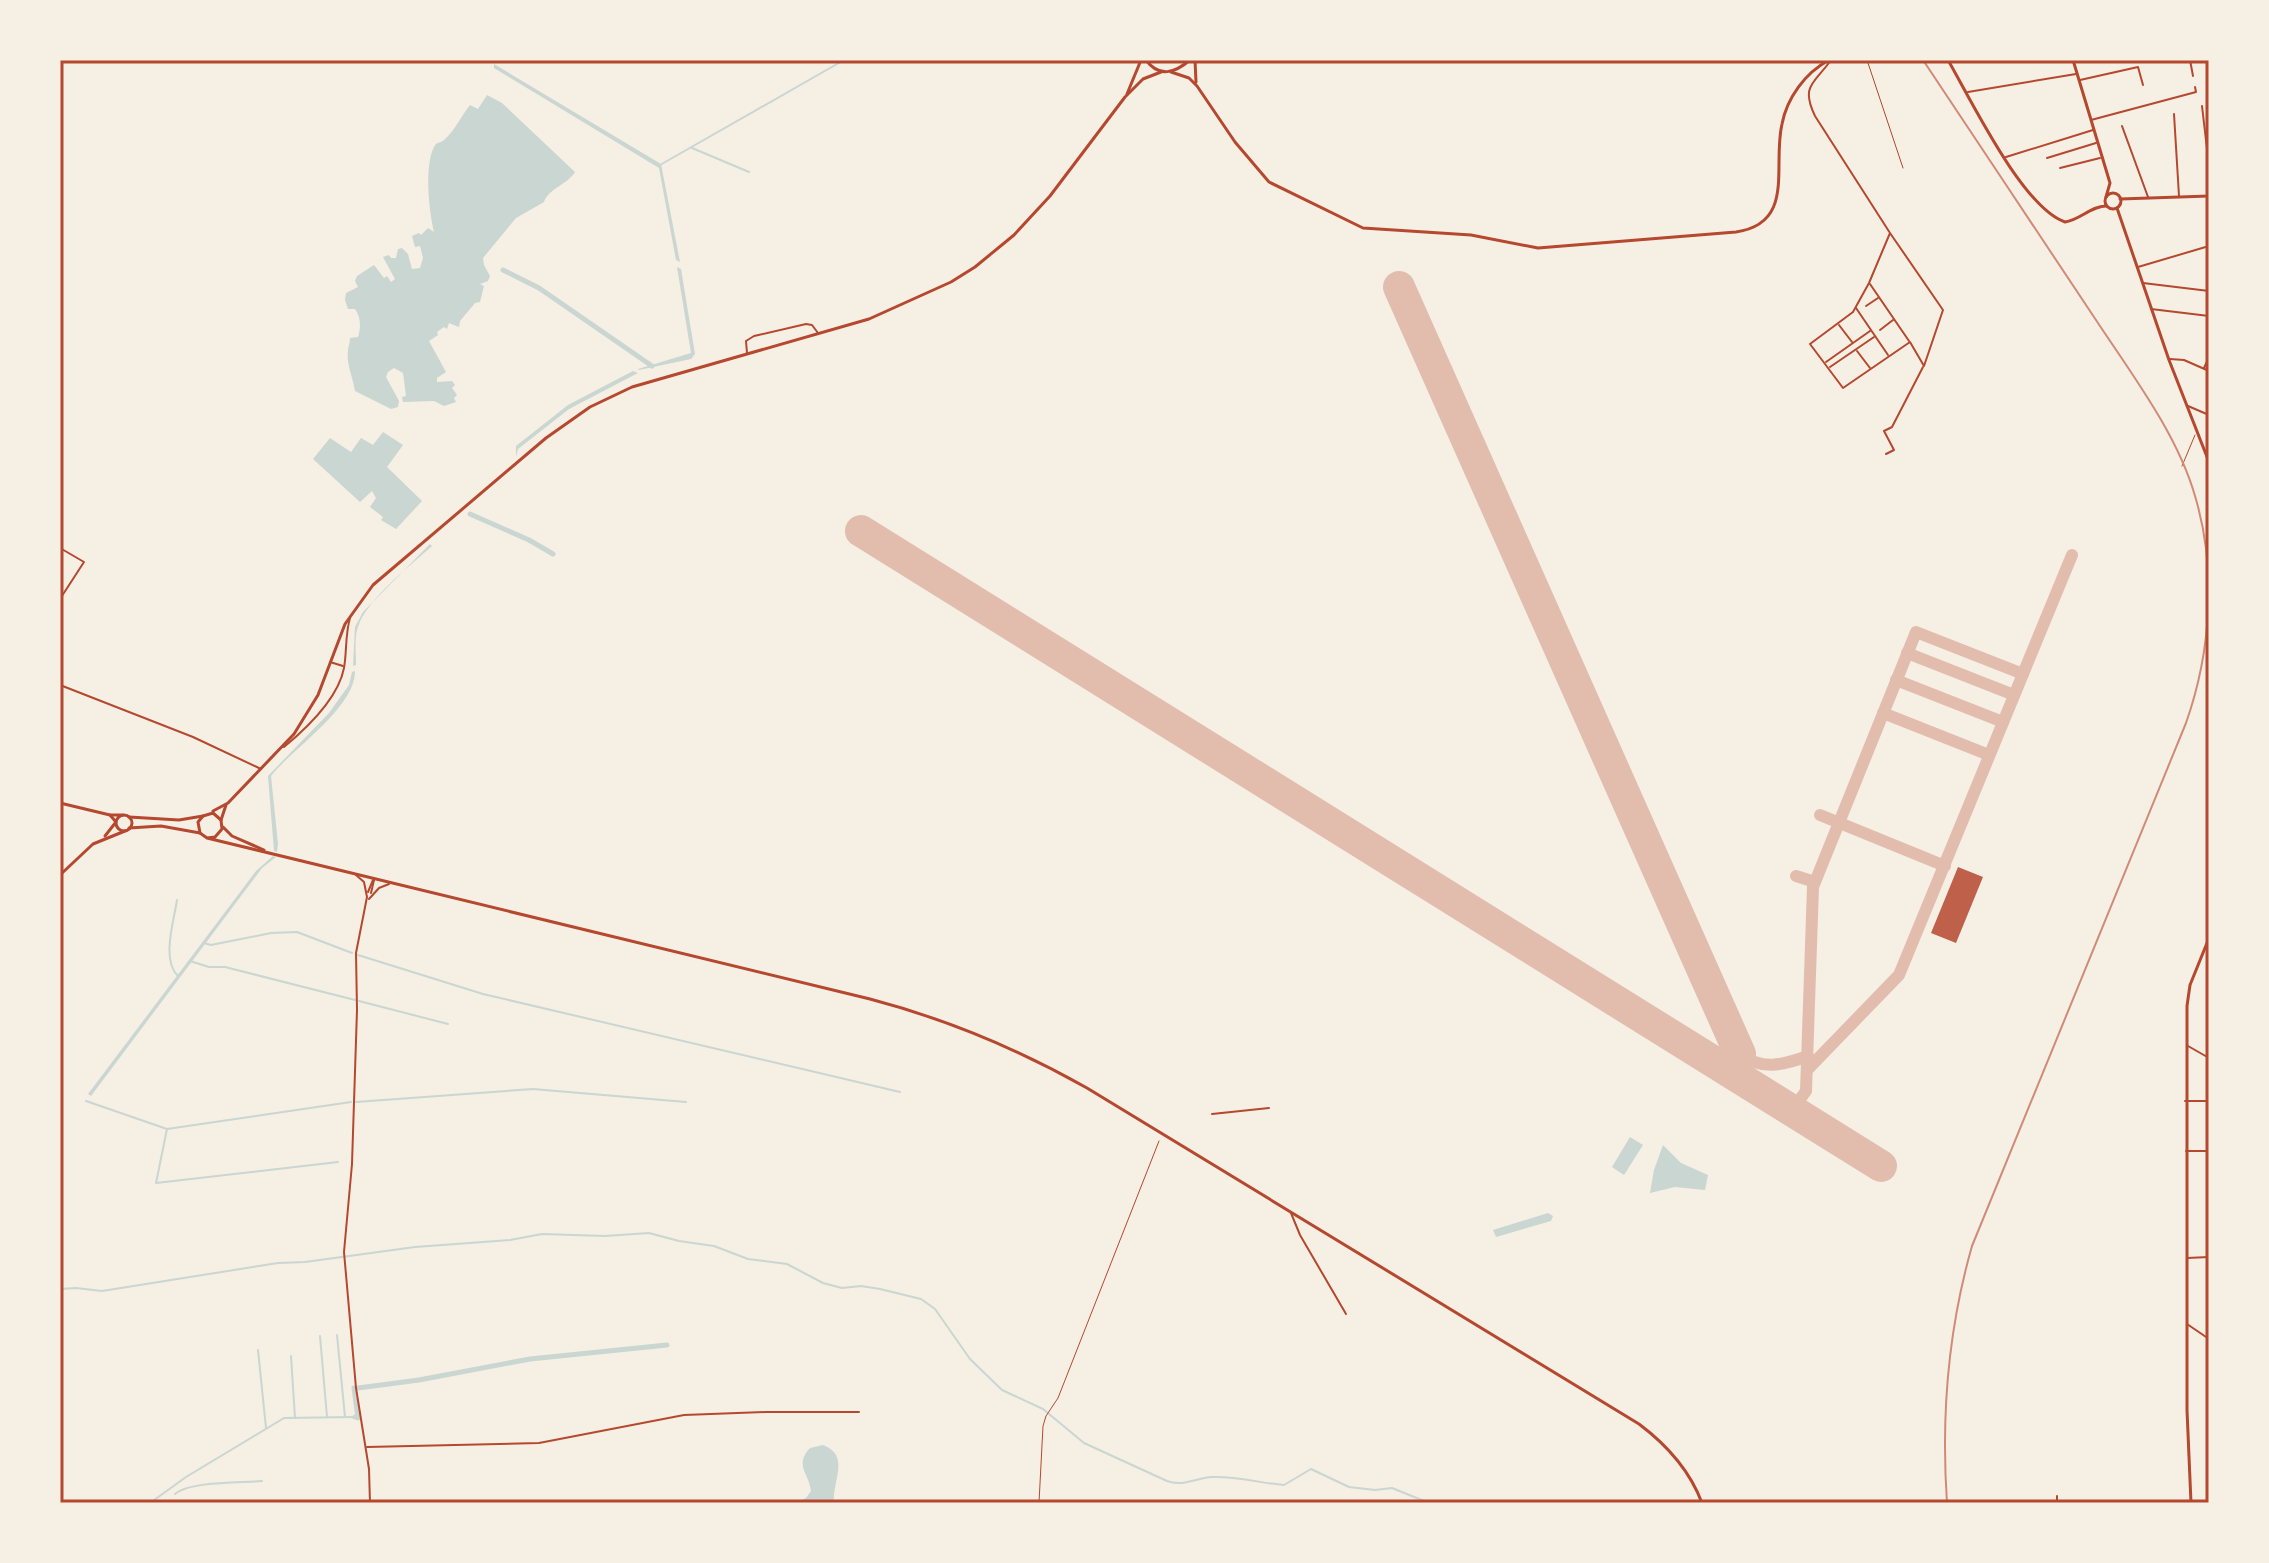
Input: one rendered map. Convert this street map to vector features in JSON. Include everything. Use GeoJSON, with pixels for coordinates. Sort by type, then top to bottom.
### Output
{"type":"FeatureCollection","features":[{"type":"Feature","properties":{"kind":"main road"},"geometry":{"type":"LineString","coordinates":[[1125,97],[1144,60],[1161,72]]}},
{"type":"Feature","properties":{"kind":"main road"},"geometry":{"type":"LineString","coordinates":[[1171,72],[1192,60],[1197,86]]}},
{"type":"Feature","properties":{"kind":"main road"},"geometry":{"type":"LineString","coordinates":[[60,803],[110,815],[179,820],[203,816],[228,803],[284,747],[313,704],[352,613],[387,571],[522,458],[579,414],[632,387],[869,319],[931,293],[994,253],[1050,196],[1125,97],[1143,79],[1161,72],[1189,78],[1266,180],[1340,220],[1372,230],[1466,235],[1550,248],[1739,231],[1760,224],[1772,212],[1777,200],[1780,131],[1786,111],[1803,81],[1830,60]]}},
{"type":"Feature","properties":{"kind":"main road"},"geometry":{"type":"LineString","coordinates":[[1948,60],[2033,199],[2055,218],[2070,222],[2115,193],[2120,199]]}},
{"type":"Feature","properties":{"kind":"main road"},"geometry":{"type":"LineString","coordinates":[[2073,60],[2110,183],[2106,206]]}},
{"type":"Feature","properties":{"kind":"main road"},"geometry":{"type":"LineString","coordinates":[[2120,199],[2209,196]]}},
{"type":"Feature","properties":{"kind":"main road"},"geometry":{"type":"LineString","coordinates":[[2120,199],[2117,208],[2151,309],[2209,462]]}},
{"type":"Feature","properties":{"kind":"main road"},"geometry":{"type":"LineString","coordinates":[[2099,206],[2117,208]]}},
{"type":"Feature","properties":{"kind":"main road"},"geometry":{"type":"LineString","coordinates":[[207,838],[218,835],[228,803]]}},
{"type":"Feature","properties":{"kind":"main road"},"geometry":{"type":"LineString","coordinates":[[209,813],[216,815],[232,836],[268,852]]}},
{"type":"Feature","properties":{"kind":"main road"},"geometry":{"type":"LineString","coordinates":[[110,815],[118,827],[127,829]]}},
{"type":"Feature","properties":{"kind":"main road"},"geometry":{"type":"LineString","coordinates":[[60,875],[111,831],[123,815]]}},
{"type":"Feature","properties":{"kind":"main road"},"geometry":{"type":"LineString","coordinates":[[200,833],[198,826],[203,816]]}},
{"type":"Feature","properties":{"kind":"main road"},"geometry":{"type":"LineString","coordinates":[[127,829],[132,824],[129,817]]}},
{"type":"Feature","properties":{"kind":"main road"},"geometry":{"type":"LineString","coordinates":[[100,840],[127,829],[161,826],[200,833],[207,838],[826,987],[932,1017],[999,1043],[1064,1075],[1639,1424],[1678,1461],[1694,1484],[1702,1503]]}},
{"type":"Feature","properties":{"kind":"main road"},"geometry":{"type":"LineString","coordinates":[[2191,1503],[2186,1046],[2188,995],[2209,938]]}},
{"type":"Feature","properties":{"kind":"street"},"geometry":{"type":"LineString","coordinates":[[1830,60],[1810,86],[1809,102],[1815,116],[1943,310],[1924,366],[1892,427],[1884,431],[1894,450],[1886,454]]}},
{"type":"Feature","properties":{"kind":"street"},"geometry":{"type":"LineString","coordinates":[[2190,60],[2193,76]]}},
{"type":"Feature","properties":{"kind":"street"},"geometry":{"type":"LineString","coordinates":[[2079,81],[2138,67],[2143,85]]}},
{"type":"Feature","properties":{"kind":"street"},"geometry":{"type":"LineString","coordinates":[[1966,92],[2077,74]]}},
{"type":"Feature","properties":{"kind":"street"},"geometry":{"type":"LineString","coordinates":[[2090,120],[2196,92],[2195,87]]}},
{"type":"Feature","properties":{"kind":"street"},"geometry":{"type":"LineString","coordinates":[[2202,106],[2209,166]]}},
{"type":"Feature","properties":{"kind":"street"},"geometry":{"type":"LineString","coordinates":[[2174,114],[2179,197]]}},
{"type":"Feature","properties":{"kind":"street"},"geometry":{"type":"LineString","coordinates":[[2122,126],[2148,198]]}},
{"type":"Feature","properties":{"kind":"street"},"geometry":{"type":"LineString","coordinates":[[2005,157],[2093,130]]}},
{"type":"Feature","properties":{"kind":"street"},"geometry":{"type":"LineString","coordinates":[[2047,158],[2097,143]]}},
{"type":"Feature","properties":{"kind":"street"},"geometry":{"type":"LineString","coordinates":[[2060,168],[2101,157]]}},
{"type":"Feature","properties":{"kind":"street"},"geometry":{"type":"LineString","coordinates":[[1890,233],[1856,308],[1810,344],[1843,388],[1910,342]]}},
{"type":"Feature","properties":{"kind":"street"},"geometry":{"type":"LineString","coordinates":[[2138,267],[2209,246]]}},
{"type":"Feature","properties":{"kind":"street"},"geometry":{"type":"LineString","coordinates":[[1869,283],[1924,366]]}},
{"type":"Feature","properties":{"kind":"street"},"geometry":{"type":"LineString","coordinates":[[2143,283],[2209,291]]}},
{"type":"Feature","properties":{"kind":"street"},"geometry":{"type":"LineString","coordinates":[[1866,306],[1879,297]]}},
{"type":"Feature","properties":{"kind":"street"},"geometry":{"type":"LineString","coordinates":[[1856,308],[1889,356]]}},
{"type":"Feature","properties":{"kind":"street"},"geometry":{"type":"LineString","coordinates":[[2151,309],[2209,316]]}},
{"type":"Feature","properties":{"kind":"street"},"geometry":{"type":"LineString","coordinates":[[1880,330],[1894,320]]}},
{"type":"Feature","properties":{"kind":"street"},"geometry":{"type":"LineString","coordinates":[[1838,323],[1853,343]]}},
{"type":"Feature","properties":{"kind":"street"},"geometry":{"type":"LineString","coordinates":[[747,354],[745,344],[754,336],[806,324],[812,325],[818,333]]}},
{"type":"Feature","properties":{"kind":"street"},"geometry":{"type":"LineString","coordinates":[[1824,363],[1871,330]]}},
{"type":"Feature","properties":{"kind":"street"},"geometry":{"type":"LineString","coordinates":[[1828,369],[1875,337]]}},
{"type":"Feature","properties":{"kind":"street"},"geometry":{"type":"LineString","coordinates":[[1856,350],[1871,369]]}},
{"type":"Feature","properties":{"kind":"street"},"geometry":{"type":"LineString","coordinates":[[2203,369],[2209,357]]}},
{"type":"Feature","properties":{"kind":"street"},"geometry":{"type":"LineString","coordinates":[[2169,360],[2184,360],[2209,371]]}},
{"type":"Feature","properties":{"kind":"street"},"geometry":{"type":"LineString","coordinates":[[2187,406],[2209,415]]}},
{"type":"Feature","properties":{"kind":"street"},"geometry":{"type":"LineString","coordinates":[[60,548],[84,562],[60,599]]}},
{"type":"Feature","properties":{"kind":"street"},"geometry":{"type":"LineString","coordinates":[[284,747],[307,727],[341,679],[346,633],[352,613]]}},
{"type":"Feature","properties":{"kind":"street"},"geometry":{"type":"LineString","coordinates":[[330,662],[344,666]]}},
{"type":"Feature","properties":{"kind":"street"},"geometry":{"type":"LineString","coordinates":[[60,685],[193,737],[262,770]]}},
{"type":"Feature","properties":{"kind":"street"},"geometry":{"type":"LineString","coordinates":[[355,874],[364,882],[368,898]]}},
{"type":"Feature","properties":{"kind":"street"},"geometry":{"type":"LineString","coordinates":[[370,1503],[344,1252],[352,1164],[357,1006],[355,959],[369,885],[374,879]]}},
{"type":"Feature","properties":{"kind":"street"},"geometry":{"type":"LineString","coordinates":[[368,898],[380,887],[394,884]]}},
{"type":"Feature","properties":{"kind":"street"},"geometry":{"type":"LineString","coordinates":[[2186,1046],[2209,1058]]}},
{"type":"Feature","properties":{"kind":"street"},"geometry":{"type":"LineString","coordinates":[[2185,1101],[2209,1101]]}},
{"type":"Feature","properties":{"kind":"street"},"geometry":{"type":"LineString","coordinates":[[1212,1114],[1269,1108]]}},
{"type":"Feature","properties":{"kind":"street"},"geometry":{"type":"LineString","coordinates":[[2186,1151],[2209,1151]]}},
{"type":"Feature","properties":{"kind":"street"},"geometry":{"type":"LineString","coordinates":[[1291,1213],[1300,1235],[1346,1314]]}},
{"type":"Feature","properties":{"kind":"street"},"geometry":{"type":"LineString","coordinates":[[2187,1258],[2209,1257]]}},
{"type":"Feature","properties":{"kind":"street"},"geometry":{"type":"LineString","coordinates":[[2187,1324],[2209,1339]]}},
{"type":"Feature","properties":{"kind":"street"},"geometry":{"type":"LineString","coordinates":[[366,1447],[539,1443],[684,1415],[859,1412]]}},
{"type":"Feature","properties":{"kind":"street"},"geometry":{"type":"LineString","coordinates":[[2057,1496],[2057,1503]]}},
{"type":"Feature","properties":{"kind":"lane"},"geometry":{"type":"LineString","coordinates":[[1867,60],[1903,168]]}},
{"type":"Feature","properties":{"kind":"lane"},"geometry":{"type":"LineString","coordinates":[[2182,466],[2197,430]]}},
{"type":"Feature","properties":{"kind":"path"},"geometry":{"type":"LineString","coordinates":[[1039,1503],[1046,1416],[1051,1411],[1162,1134]]}},
{"type":"Feature","properties":{"kind":"shaded area"},"geometry":{"type":"Polygon","coordinates":[[[494,64],[661,164],[680,262],[676,260],[659,168],[494,68],[494,64]]]}},
{"type":"Feature","properties":{"kind":"shaded area"},"geometry":{"type":"Polygon","coordinates":[[[487,95],[502,103],[575,172],[544,202],[516,218],[483,258],[490,276],[488,281],[480,284],[484,286],[480,302],[475,303],[460,321],[459,327],[449,323],[447,329],[444,327],[429,341],[446,372],[437,378],[437,382],[452,381],[456,402],[444,406],[434,401],[403,402],[402,397],[406,396],[403,373],[394,368],[386,377],[399,401],[398,407],[391,409],[355,391],[348,349],[350,338],[358,337],[360,323],[355,309],[348,309],[346,293],[358,287],[355,281],[357,276],[374,265],[384,278],[387,276],[391,282],[395,279],[383,257],[389,255],[396,258],[398,249],[402,248],[408,254],[412,269],[420,268],[423,258],[420,246],[415,247],[412,236],[421,235],[428,228],[434,232],[428,177],[434,147],[451,133],[470,105],[478,109],[487,95]]]}},
{"type":"Feature","properties":{"kind":"shaded area"},"geometry":{"type":"Polygon","coordinates":[[[677,267],[681,269],[695,354],[691,359],[639,370],[691,353],[677,267]]]}},
{"type":"Feature","properties":{"kind":"shaded area"},"geometry":{"type":"Polygon","coordinates":[[[633,371],[638,373],[569,409],[518,449],[516,457],[516,446],[568,405],[633,371]]]}},
{"type":"Feature","properties":{"kind":"shaded area"},"geometry":{"type":"Polygon","coordinates":[[[383,432],[403,445],[387,467],[422,501],[396,529],[381,520],[383,517],[370,507],[376,498],[372,491],[360,502],[313,459],[330,438],[351,452],[361,438],[373,445],[383,432]]]}},
{"type":"Feature","properties":{"kind":"shaded area"},"geometry":{"type":"Polygon","coordinates":[[[430,544],[432,546],[413,563],[402,572],[430,544]]]}},
{"type":"Feature","properties":{"kind":"shaded area"},"geometry":{"type":"Polygon","coordinates":[[[374,601],[358,627],[356,665],[353,666],[355,627],[374,601]]]}},
{"type":"Feature","properties":{"kind":"shaded area"},"geometry":{"type":"Polygon","coordinates":[[[355,671],[345,699],[334,713],[271,776],[278,844],[277,852],[274,851],[268,776],[329,713],[355,671]]]}},
{"type":"Feature","properties":{"kind":"shaded area"},"geometry":{"type":"Polygon","coordinates":[[[273,856],[276,857],[262,868],[91,1096],[88,1094],[256,871],[273,856]]]}},
{"type":"Feature","properties":{"kind":"shaded area"},"geometry":{"type":"Polygon","coordinates":[[[1630,1137],[1643,1145],[1624,1175],[1612,1167],[1630,1137]]]}},
{"type":"Feature","properties":{"kind":"shaded area"},"geometry":{"type":"Polygon","coordinates":[[[1663,1145],[1681,1163],[1708,1175],[1705,1190],[1675,1187],[1650,1193],[1663,1145]]]}},
{"type":"Feature","properties":{"kind":"shaded area"},"geometry":{"type":"Polygon","coordinates":[[[1548,1213],[1553,1216],[1551,1221],[1496,1237],[1493,1230],[1548,1213]]]}},
{"type":"Feature","properties":{"kind":"shaded area"},"geometry":{"type":"Polygon","coordinates":[[[823,1445],[831,1450],[838,1462],[834,1503],[795,1503],[806,1498],[811,1491],[803,1464],[805,1454],[810,1448],[823,1445]]]}},
{"type":"Feature","properties":{"kind":"building"},"geometry":{"type":"Polygon","coordinates":[[[1958,867],[1983,877],[1956,943],[1931,933],[1958,867]]]}},
{"type":"Feature","properties":{"kind":"waterway"},"geometry":{"type":"LineString","coordinates":[[660,165],[844,60]]}},
{"type":"Feature","properties":{"kind":"waterway"},"geometry":{"type":"LineString","coordinates":[[692,148],[749,172]]}},
{"type":"Feature","properties":{"kind":"waterway"},"geometry":{"type":"LineString","coordinates":[[503,270],[539,288],[652,366]]}},
{"type":"Feature","properties":{"kind":"waterway"},"geometry":{"type":"LineString","coordinates":[[470,514],[553,554]]}},
{"type":"Feature","properties":{"kind":"waterway"},"geometry":{"type":"LineString","coordinates":[[177,900],[169,950],[173,969],[178,976]]}},
{"type":"Feature","properties":{"kind":"waterway"},"geometry":{"type":"LineString","coordinates":[[204,943],[211,945],[271,933],[297,932],[352,953]]}},
{"type":"Feature","properties":{"kind":"waterway"},"geometry":{"type":"LineString","coordinates":[[358,955],[483,994],[900,1092]]}},
{"type":"Feature","properties":{"kind":"waterway"},"geometry":{"type":"LineString","coordinates":[[190,961],[355,1000]]}},
{"type":"Feature","properties":{"kind":"waterway"},"geometry":{"type":"LineString","coordinates":[[359,1001],[448,1024]]}},
{"type":"Feature","properties":{"kind":"waterway"},"geometry":{"type":"LineString","coordinates":[[356,1102],[533,1089],[686,1102]]}},
{"type":"Feature","properties":{"kind":"waterway"},"geometry":{"type":"LineString","coordinates":[[86,1101],[167,1129],[351,1102]]}},
{"type":"Feature","properties":{"kind":"waterway"},"geometry":{"type":"LineString","coordinates":[[167,1129],[156,1183],[338,1162]]}},
{"type":"Feature","properties":{"kind":"waterway"},"geometry":{"type":"LineString","coordinates":[[60,1289],[102,1291],[278,1263],[415,1247],[510,1240],[542,1234],[605,1236],[649,1233],[714,1246],[748,1259],[787,1264],[823,1283],[842,1288],[861,1286],[921,1299],[935,1309],[970,1359],[1002,1390],[1043,1409],[1084,1443],[1167,1481],[1178,1483],[1221,1477],[1284,1485],[1311,1469],[1349,1487],[1392,1488],[1429,1503]]}},
{"type":"Feature","properties":{"kind":"waterway"},"geometry":{"type":"LineString","coordinates":[[337,1335],[345,1417]]}},
{"type":"Feature","properties":{"kind":"waterway"},"geometry":{"type":"LineString","coordinates":[[320,1336],[327,1417]]}},
{"type":"Feature","properties":{"kind":"waterway"},"geometry":{"type":"LineString","coordinates":[[358,1388],[530,1359],[667,1345]]}},
{"type":"Feature","properties":{"kind":"waterway"},"geometry":{"type":"LineString","coordinates":[[258,1350],[266,1428]]}},
{"type":"Feature","properties":{"kind":"waterway"},"geometry":{"type":"LineString","coordinates":[[291,1356],[295,1418]]}},
{"type":"Feature","properties":{"kind":"waterway"},"geometry":{"type":"LineString","coordinates":[[354,1388],[358,1418],[355,1417]]}},
{"type":"Feature","properties":{"kind":"waterway"},"geometry":{"type":"LineString","coordinates":[[150,1503],[186,1477],[284,1418],[355,1417]]}},
{"type":"Feature","properties":{"kind":"waterway"},"geometry":{"type":"LineString","coordinates":[[175,1494],[204,1485],[262,1481]]}},
{"type":"Feature","properties":{"kind":"taxiway"},"geometry":{"type":"LineString","coordinates":[[1807,1070],[1899,975],[2072,555]]}},
{"type":"Feature","properties":{"kind":"taxiway"},"geometry":{"type":"LineString","coordinates":[[1792,1110],[1806,1091],[1813,887],[1916,632],[2023,674]]}},
{"type":"Feature","properties":{"kind":"taxiway"},"geometry":{"type":"LineString","coordinates":[[1907,653],[2014,695]]}},
{"type":"Feature","properties":{"kind":"taxiway"},"geometry":{"type":"LineString","coordinates":[[1896,680],[2003,722]]}},
{"type":"Feature","properties":{"kind":"taxiway"},"geometry":{"type":"LineString","coordinates":[[1883,713],[1989,755]]}},
{"type":"Feature","properties":{"kind":"taxiway"},"geometry":{"type":"LineString","coordinates":[[1820,815],[1945,866]]}},
{"type":"Feature","properties":{"kind":"taxiway"},"geometry":{"type":"LineString","coordinates":[[1796,876],[1815,882]]}},
{"type":"Feature","properties":{"kind":"taxiway"},"geometry":{"type":"LineString","coordinates":[[1740,1054],[1756,1063],[1773,1065],[1808,1056]]}},
{"type":"Feature","properties":{"kind":"runway"},"geometry":{"type":"LineString","coordinates":[[1399,287],[1740,1054]]}},
{"type":"Feature","properties":{"kind":"runway"},"geometry":{"type":"LineString","coordinates":[[861,531],[1881,1166]]}},
{"type":"Feature","properties":{"kind":"railway"},"geometry":{"type":"LineString","coordinates":[[1923,60],[2165,426],[2195,496],[2202,524],[2208,581],[2206,639],[2186,723],[1972,1246],[1957,1309],[1948,1373],[1945,1438],[1947,1503]]}}]}
